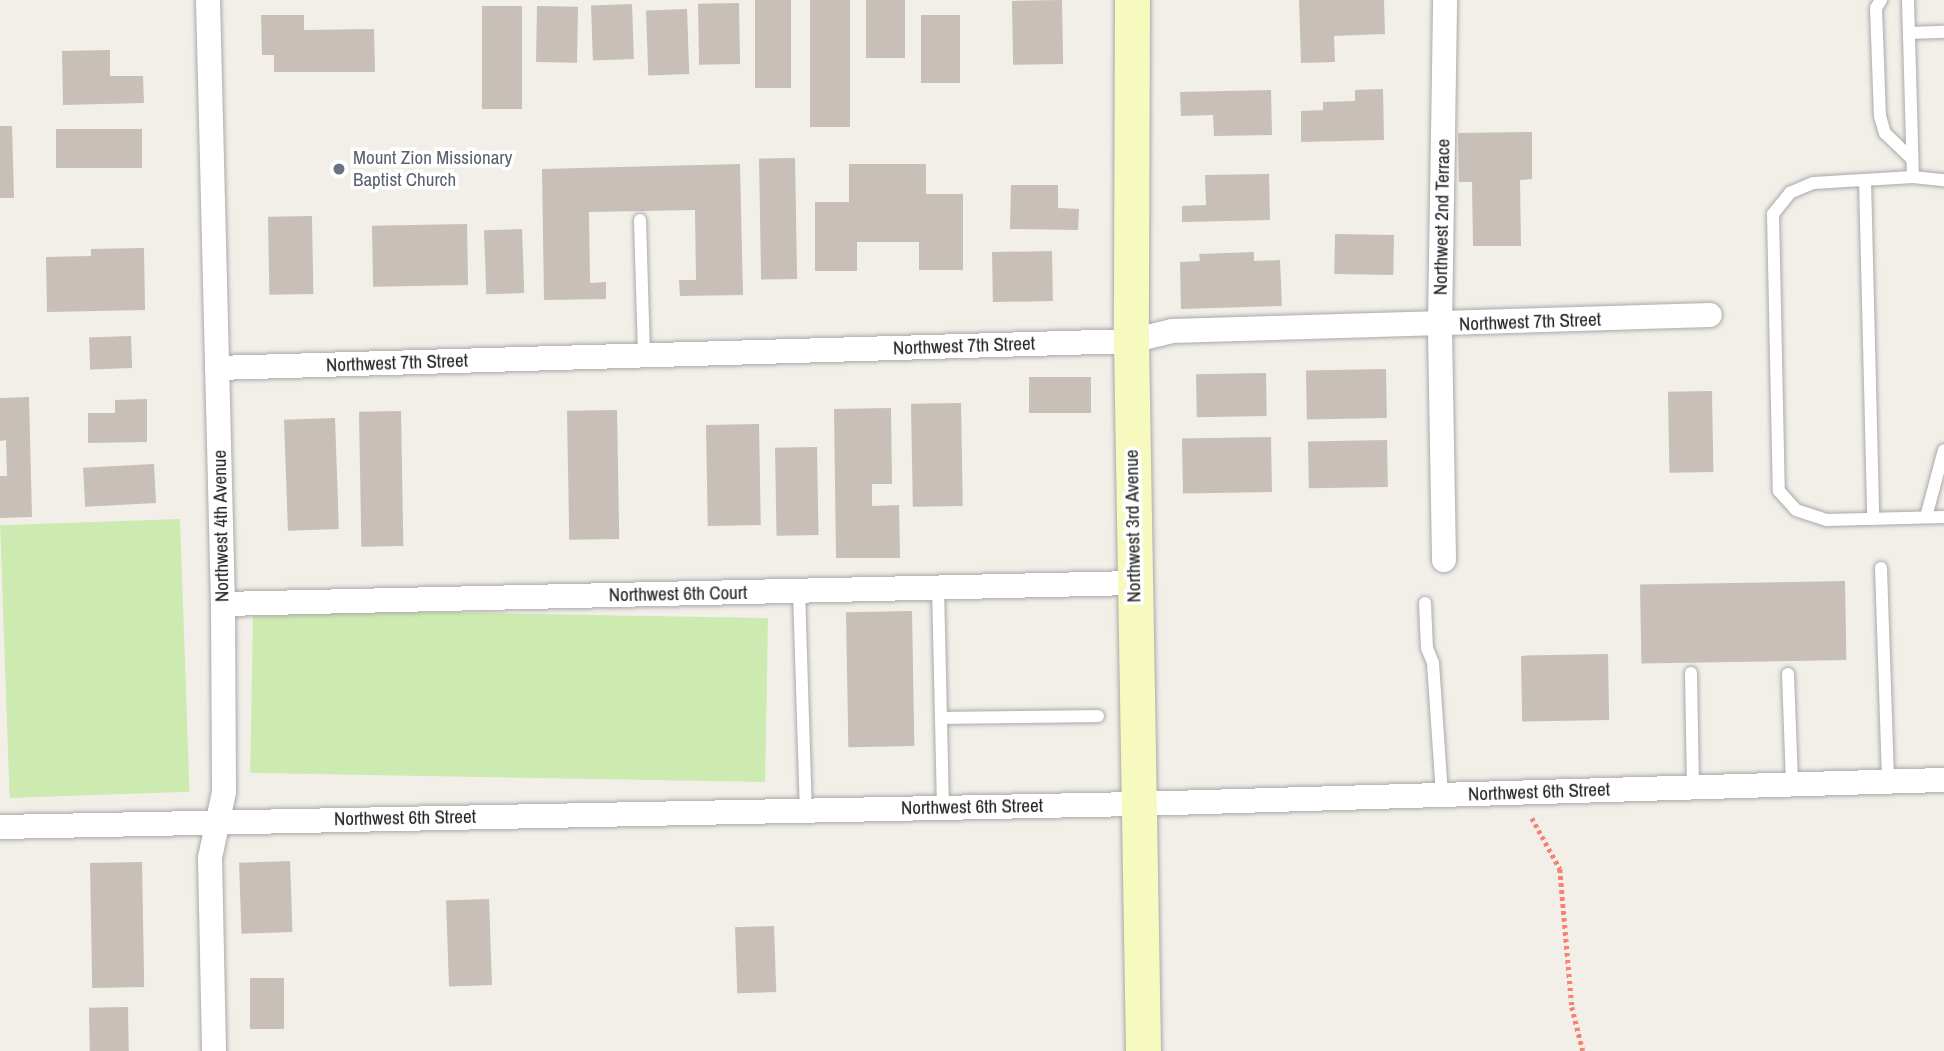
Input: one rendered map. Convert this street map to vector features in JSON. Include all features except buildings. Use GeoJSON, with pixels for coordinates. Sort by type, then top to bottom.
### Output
{"type":"FeatureCollection","features":[{"type":"Feature","properties":{"kind":"street","name":"Northwest 4th Avenue"},"geometry":{"type":"LineString","coordinates":[[208,0],[223,604],[224,792],[210,858],[214,1051]]}},
{"type":"Feature","properties":{"kind":"street","name":"Northwest 3rd Avenue"},"geometry":{"type":"LineString","coordinates":[[1132,0],[1131,341],[1143,1051]]}},
{"type":"Feature","properties":{"kind":"street","name":"Northwest 2nd Terrace"},"geometry":{"type":"LineString","coordinates":[[1444,560],[1440,326],[1445,0]]}},
{"type":"Feature","properties":{"kind":"street","name":"Northwest 7th Street"},"geometry":{"type":"LineString","coordinates":[[217,368],[1131,341],[1172,331],[1440,326],[1710,316]]}},
{"type":"Feature","properties":{"kind":"street","name":"Northwest 6th Court"},"geometry":{"type":"LineString","coordinates":[[223,604],[1134,583]]}},
{"type":"Feature","properties":{"kind":"street","name":"Northwest 6th Street"},"geometry":{"type":"LineString","coordinates":[[0,827],[1138,804],[1944,780]]}},
{"type":"Feature","properties":{"kind":"lane"},"geometry":{"type":"LineString","coordinates":[[1881,0],[1876,8],[1880,116],[1885,133],[1912,159]]}},
{"type":"Feature","properties":{"kind":"lane"},"geometry":{"type":"LineString","coordinates":[[1908,0],[1913,177]]}},
{"type":"Feature","properties":{"kind":"lane"},"geometry":{"type":"LineString","coordinates":[[1909,33],[1944,32]]}},
{"type":"Feature","properties":{"kind":"lane"},"geometry":{"type":"LineString","coordinates":[[1944,180],[1913,177],[1813,183],[1790,193],[1773,214],[1779,491],[1796,510],[1827,520],[1944,517]]}},
{"type":"Feature","properties":{"kind":"lane"},"geometry":{"type":"LineString","coordinates":[[1865,180],[1873,519]]}},
{"type":"Feature","properties":{"kind":"lane"},"geometry":{"type":"LineString","coordinates":[[639,219],[645,355]]}},
{"type":"Feature","properties":{"kind":"lane"},"geometry":{"type":"LineString","coordinates":[[1926,517],[1944,450]]}},
{"type":"Feature","properties":{"kind":"lane"},"geometry":{"type":"LineString","coordinates":[[1881,568],[1888,782]]}},
{"type":"Feature","properties":{"kind":"lane"},"geometry":{"type":"LineString","coordinates":[[938,587],[943,808]]}},
{"type":"Feature","properties":{"kind":"lane"},"geometry":{"type":"LineString","coordinates":[[799,591],[806,811]]}},
{"type":"Feature","properties":{"kind":"lane"},"geometry":{"type":"LineString","coordinates":[[1425,603],[1427,648],[1433,663],[1442,795]]}},
{"type":"Feature","properties":{"kind":"lane"},"geometry":{"type":"LineString","coordinates":[[1691,673],[1693,788]]}},
{"type":"Feature","properties":{"kind":"lane"},"geometry":{"type":"LineString","coordinates":[[1788,674],[1792,785]]}},
{"type":"Feature","properties":{"kind":"lane"},"geometry":{"type":"LineString","coordinates":[[941,718],[1098,716]]}},
{"type":"Feature","properties":{"kind":"path"},"geometry":{"type":"LineString","coordinates":[[1517,793],[1560,869],[1572,1006],[1583,1051]]}},
{"type":"Feature","properties":{"kind":"green space"},"geometry":{"type":"Polygon","coordinates":[[[180,519],[190,792],[10,798],[0,525],[180,519]]]}},
{"type":"Feature","properties":{"kind":"green space"},"geometry":{"type":"Polygon","coordinates":[[[253,609],[768,618],[765,782],[250,773],[253,609]]]}},
{"type":"Feature","properties":{"kind":"place","name":"Mount Zion Missionary Baptist Church"},"geometry":{"type":"Point","coordinates":[339,169]}}]}
